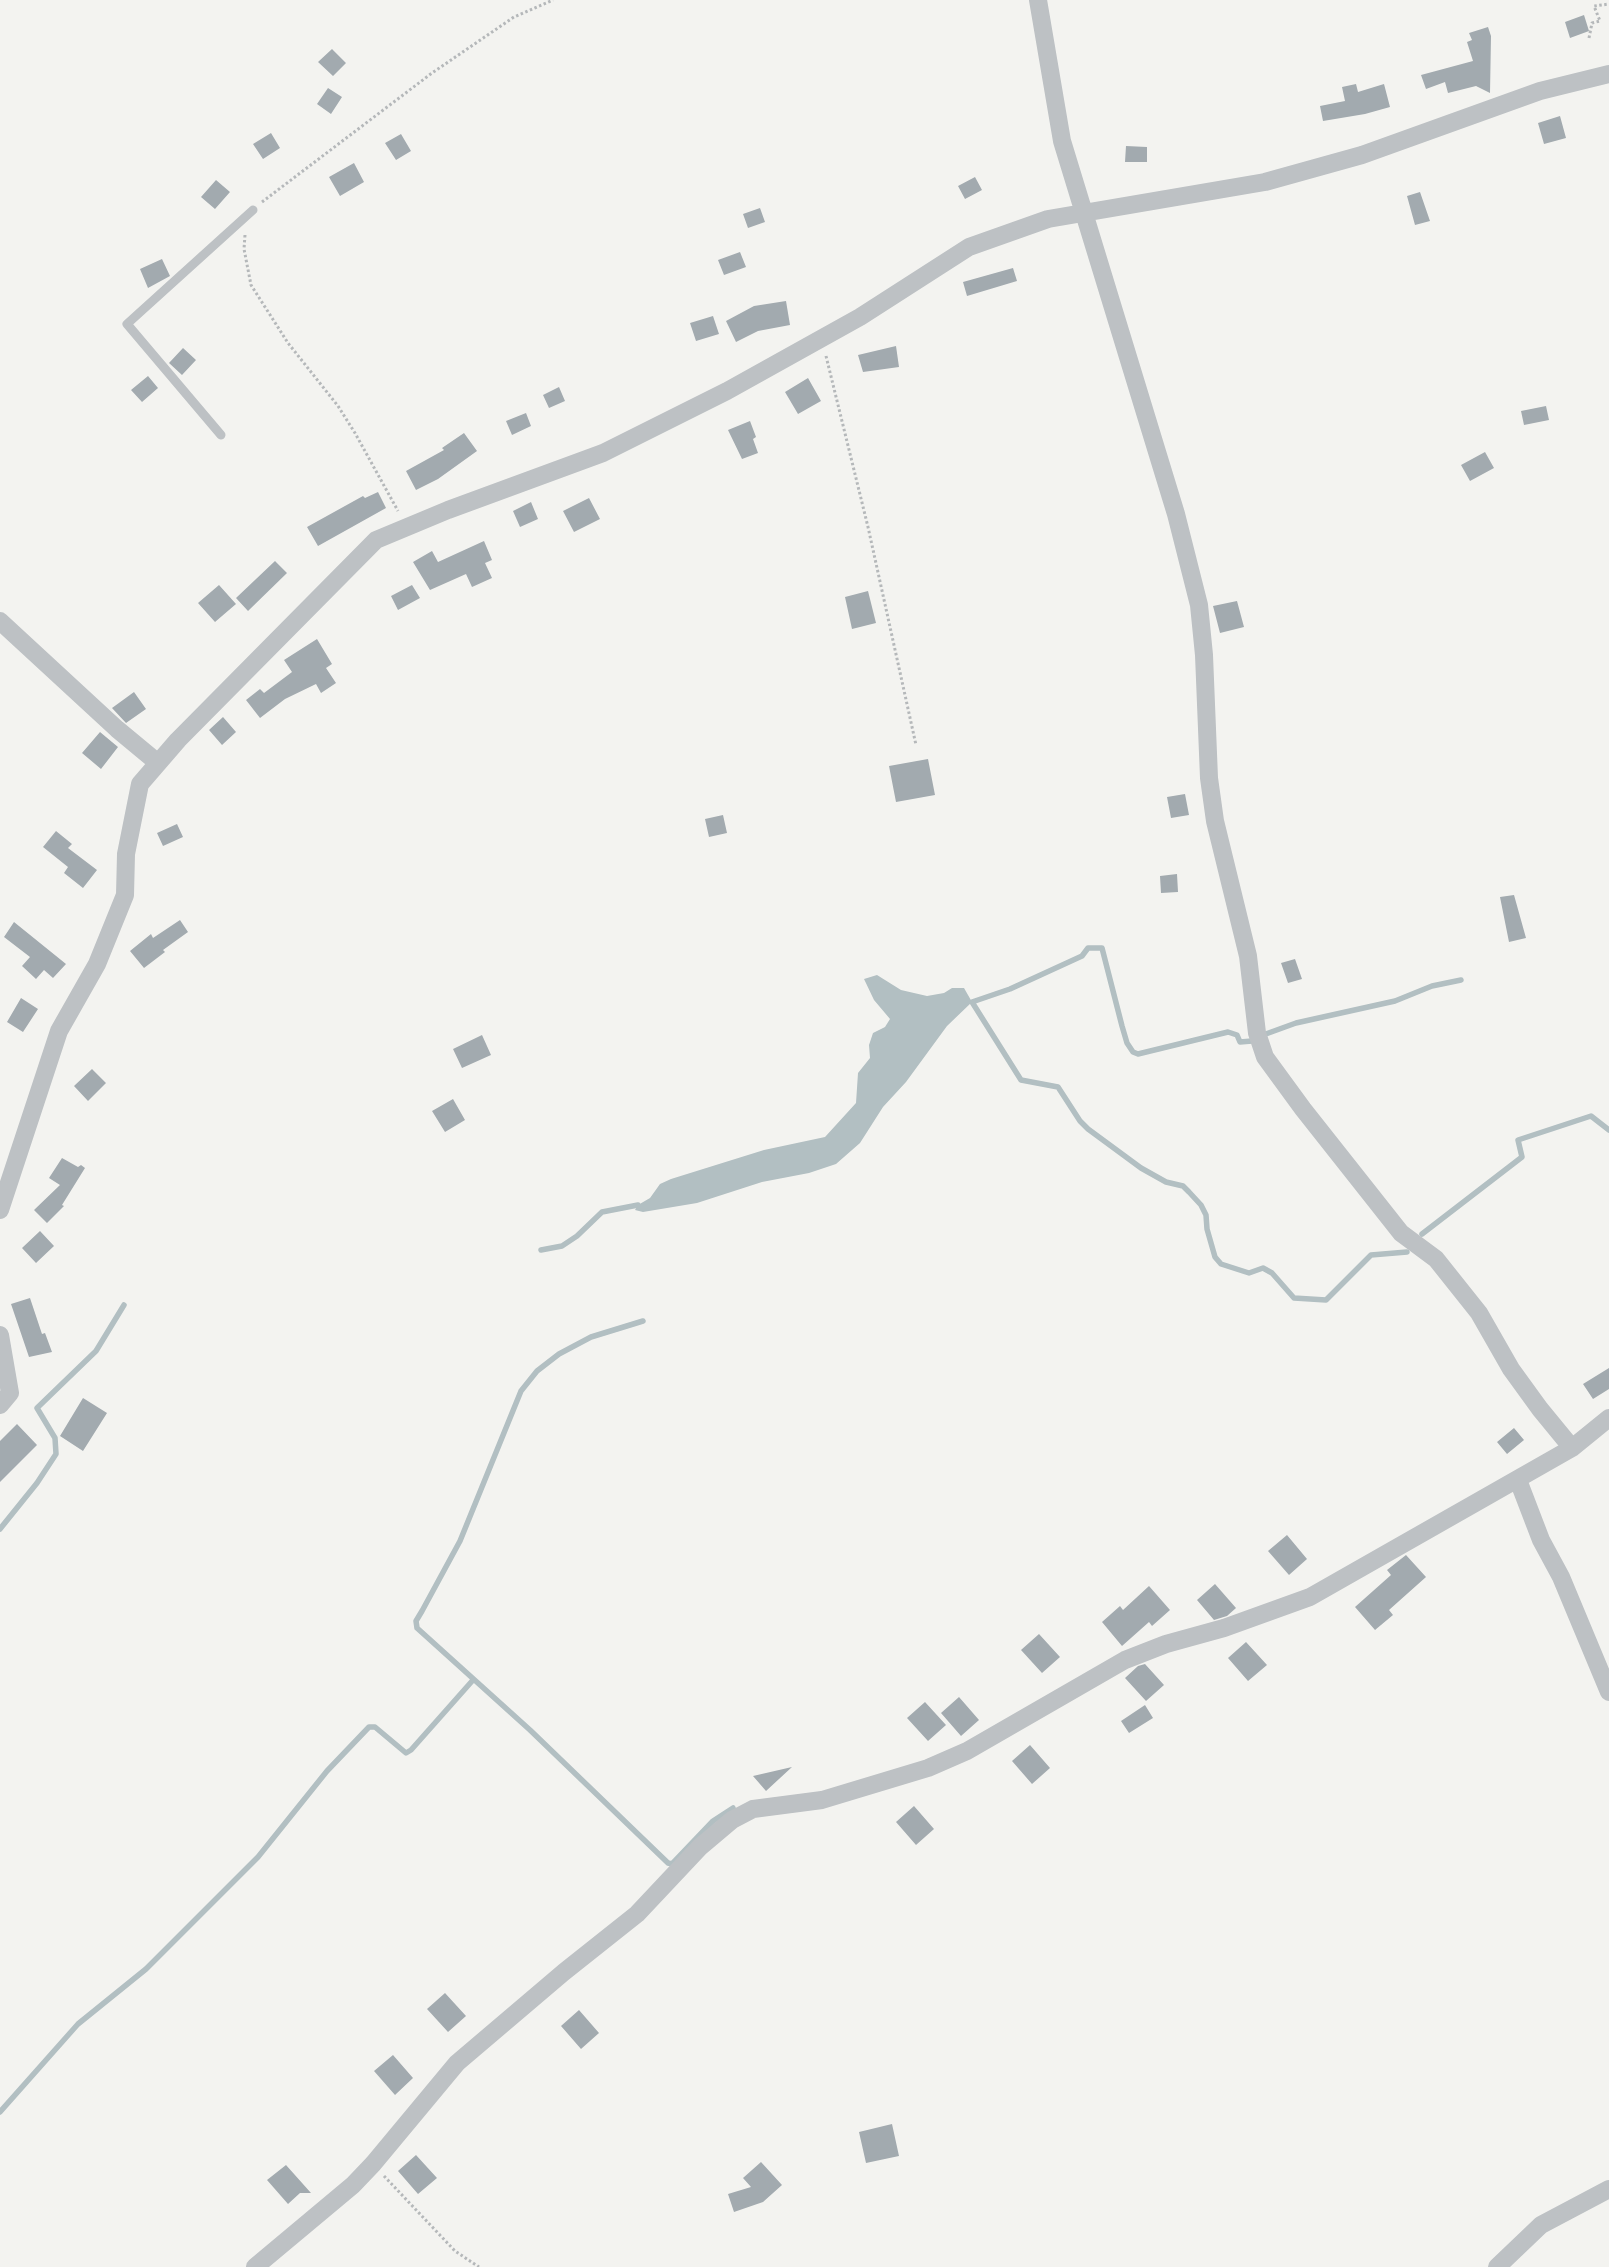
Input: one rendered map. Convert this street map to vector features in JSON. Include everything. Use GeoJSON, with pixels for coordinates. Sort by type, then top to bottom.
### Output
{"type":"FeatureCollection","features":[{"type":"Feature","properties":{"kind":"street"},"geometry":{"type":"LineString","coordinates":[[1038,0],[1062,141],[1176,514],[1200,606],[1209,778],[1215,821],[1248,956],[1257,1033],[1265,1057],[1303,1109],[1401,1233],[1436,1259],[1479,1312],[1511,1369],[1572,1448]]}},
{"type":"Feature","properties":{"kind":"street"},"geometry":{"type":"LineString","coordinates":[[0,1210],[59,1031],[97,964],[125,895],[126,854],[140,784],[178,740],[376,540],[603,453],[727,391],[860,317],[969,247],[1048,219],[1265,182],[1362,155],[1540,92],[1609,74]]}},
{"type":"Feature","properties":{"kind":"street"},"geometry":{"type":"LineString","coordinates":[[0,621],[117,729],[158,763]]}},
{"type":"Feature","properties":{"kind":"street"},"geometry":{"type":"LineString","coordinates":[[0,1336],[10,1393],[0,1405]]}},
{"type":"Feature","properties":{"kind":"street"},"geometry":{"type":"LineString","coordinates":[[255,2267],[352,2185],[373,2164],[457,2063],[564,1972],[637,1914],[700,1847],[732,1820],[753,1810],[822,1800],[928,1768],[967,1751],[1125,1660],[1166,1644],[1224,1628],[1310,1597],[1572,1448],[1609,1418]]}},
{"type":"Feature","properties":{"kind":"street"},"geometry":{"type":"LineString","coordinates":[[1518,1480],[1541,1540],[1561,1577],[1609,1692]]}},
{"type":"Feature","properties":{"kind":"street"},"geometry":{"type":"LineString","coordinates":[[1497,2267],[1541,2225],[1609,2188]]}},
{"type":"Feature","properties":{"kind":"lane"},"geometry":{"type":"LineString","coordinates":[[221,435],[127,324],[253,210]]}},
{"type":"Feature","properties":{"kind":"path"},"geometry":{"type":"LineString","coordinates":[[406,528],[355,433],[338,406],[288,343],[251,285],[244,249],[248,219],[253,210],[432,73],[514,17],[553,0]]}},
{"type":"Feature","properties":{"kind":"path"},"geometry":{"type":"LineString","coordinates":[[1589,38],[1592,23],[1600,21],[1594,6],[1609,4]]}},
{"type":"Feature","properties":{"kind":"path"},"geometry":{"type":"LineString","coordinates":[[822,338],[849,445],[916,745]]}},
{"type":"Feature","properties":{"kind":"path"},"geometry":{"type":"LineString","coordinates":[[373,2164],[455,2251],[479,2267]]}},
{"type":"Feature","properties":{"kind":"shaded area"},"geometry":{"type":"Polygon","coordinates":[[[877,975],[901,990],[927,996],[944,993],[952,988],[964,988],[972,1002],[947,1026],[906,1082],[883,1107],[860,1143],[836,1164],[809,1173],[762,1182],[697,1203],[643,1212],[635,1210],[638,1205],[650,1198],[660,1184],[671,1179],[764,1150],[825,1137],[856,1103],[858,1073],[870,1058],[869,1045],[873,1033],[885,1027],[890,1019],[874,1000],[864,979],[877,975]]]}},
{"type":"Feature","properties":{"kind":"building"},"geometry":{"type":"Polygon","coordinates":[[[1584,15],[1589,31],[1570,38],[1565,22],[1584,15]]]}},
{"type":"Feature","properties":{"kind":"building"},"geometry":{"type":"Polygon","coordinates":[[[1488,27],[1491,36],[1490,93],[1476,86],[1448,93],[1445,82],[1426,89],[1421,75],[1473,61],[1467,42],[1472,40],[1469,33],[1488,27]]]}},
{"type":"Feature","properties":{"kind":"building"},"geometry":{"type":"Polygon","coordinates":[[[332,49],[346,63],[333,76],[318,62],[332,49]]]}},
{"type":"Feature","properties":{"kind":"building"},"geometry":{"type":"Polygon","coordinates":[[[1356,84],[1358,92],[1384,84],[1390,107],[1365,114],[1323,121],[1320,106],[1345,101],[1342,87],[1356,84]]]}},
{"type":"Feature","properties":{"kind":"building"},"geometry":{"type":"Polygon","coordinates":[[[328,88],[342,97],[331,114],[317,104],[328,88]]]}},
{"type":"Feature","properties":{"kind":"building"},"geometry":{"type":"Polygon","coordinates":[[[1560,116],[1566,138],[1544,144],[1538,123],[1560,116]]]}},
{"type":"Feature","properties":{"kind":"building"},"geometry":{"type":"Polygon","coordinates":[[[271,133],[280,148],[263,159],[253,144],[271,133]]]}},
{"type":"Feature","properties":{"kind":"building"},"geometry":{"type":"Polygon","coordinates":[[[401,134],[411,151],[396,160],[385,143],[401,134]]]}},
{"type":"Feature","properties":{"kind":"building"},"geometry":{"type":"Polygon","coordinates":[[[1126,146],[1147,147],[1147,162],[1125,162],[1126,146]]]}},
{"type":"Feature","properties":{"kind":"building"},"geometry":{"type":"Polygon","coordinates":[[[354,163],[364,182],[340,196],[329,177],[354,163]]]}},
{"type":"Feature","properties":{"kind":"building"},"geometry":{"type":"Polygon","coordinates":[[[975,177],[982,190],[965,199],[958,186],[975,177]]]}},
{"type":"Feature","properties":{"kind":"building"},"geometry":{"type":"Polygon","coordinates":[[[216,180],[230,192],[215,209],[201,197],[216,180]]]}},
{"type":"Feature","properties":{"kind":"building"},"geometry":{"type":"Polygon","coordinates":[[[1420,192],[1430,221],[1415,225],[1407,196],[1420,192]]]}},
{"type":"Feature","properties":{"kind":"building"},"geometry":{"type":"Polygon","coordinates":[[[760,208],[765,222],[748,228],[743,214],[760,208]]]}},
{"type":"Feature","properties":{"kind":"building"},"geometry":{"type":"Polygon","coordinates":[[[740,252],[746,267],[724,275],[718,260],[740,252]]]}},
{"type":"Feature","properties":{"kind":"building"},"geometry":{"type":"Polygon","coordinates":[[[162,259],[170,276],[148,288],[140,269],[162,259]]]}},
{"type":"Feature","properties":{"kind":"building"},"geometry":{"type":"Polygon","coordinates":[[[1013,268],[1017,281],[967,296],[963,282],[1013,268]]]}},
{"type":"Feature","properties":{"kind":"building"},"geometry":{"type":"Polygon","coordinates":[[[786,301],[790,325],[758,331],[736,342],[726,321],[754,306],[786,301]]]}},
{"type":"Feature","properties":{"kind":"building"},"geometry":{"type":"Polygon","coordinates":[[[713,316],[719,334],[696,341],[690,323],[713,316]]]}},
{"type":"Feature","properties":{"kind":"building"},"geometry":{"type":"Polygon","coordinates":[[[896,346],[899,367],[863,372],[858,355],[896,346]]]}},
{"type":"Feature","properties":{"kind":"building"},"geometry":{"type":"Polygon","coordinates":[[[183,348],[196,360],[182,375],[169,363],[183,348]]]}},
{"type":"Feature","properties":{"kind":"building"},"geometry":{"type":"Polygon","coordinates":[[[148,376],[158,388],[142,402],[131,390],[148,376]]]}},
{"type":"Feature","properties":{"kind":"building"},"geometry":{"type":"Polygon","coordinates":[[[808,378],[821,401],[798,414],[785,392],[808,378]]]}},
{"type":"Feature","properties":{"kind":"building"},"geometry":{"type":"Polygon","coordinates":[[[559,387],[565,401],[549,408],[543,395],[559,387]]]}},
{"type":"Feature","properties":{"kind":"building"},"geometry":{"type":"Polygon","coordinates":[[[1546,406],[1549,420],[1524,425],[1521,411],[1546,406]]]}},
{"type":"Feature","properties":{"kind":"building"},"geometry":{"type":"Polygon","coordinates":[[[526,413],[531,426],[512,435],[506,421],[526,413]]]}},
{"type":"Feature","properties":{"kind":"building"},"geometry":{"type":"Polygon","coordinates":[[[750,421],[756,437],[753,439],[758,453],[742,459],[728,430],[750,421]]]}},
{"type":"Feature","properties":{"kind":"building"},"geometry":{"type":"Polygon","coordinates":[[[464,433],[477,451],[438,479],[416,490],[406,471],[444,450],[442,448],[464,433]]]}},
{"type":"Feature","properties":{"kind":"building"},"geometry":{"type":"Polygon","coordinates":[[[1485,452],[1494,468],[1470,481],[1461,465],[1485,452]]]}},
{"type":"Feature","properties":{"kind":"building"},"geometry":{"type":"Polygon","coordinates":[[[378,492],[386,508],[318,546],[307,527],[363,496],[365,498],[378,492]]]}},
{"type":"Feature","properties":{"kind":"building"},"geometry":{"type":"Polygon","coordinates":[[[589,498],[600,519],[574,532],[563,511],[589,498]]]}},
{"type":"Feature","properties":{"kind":"building"},"geometry":{"type":"Polygon","coordinates":[[[531,502],[538,519],[520,527],[513,511],[531,502]]]}},
{"type":"Feature","properties":{"kind":"building"},"geometry":{"type":"Polygon","coordinates":[[[484,541],[492,560],[485,563],[492,578],[472,587],[466,574],[430,590],[413,562],[432,551],[438,562],[484,541]]]}},
{"type":"Feature","properties":{"kind":"building"},"geometry":{"type":"Polygon","coordinates":[[[275,561],[287,573],[248,611],[236,598],[275,561]]]}},
{"type":"Feature","properties":{"kind":"building"},"geometry":{"type":"Polygon","coordinates":[[[219,585],[236,604],[215,622],[198,603],[219,585]]]}},
{"type":"Feature","properties":{"kind":"building"},"geometry":{"type":"Polygon","coordinates":[[[412,585],[420,598],[398,610],[391,596],[412,585]]]}},
{"type":"Feature","properties":{"kind":"building"},"geometry":{"type":"Polygon","coordinates":[[[868,591],[876,623],[852,629],[845,597],[868,591]]]}},
{"type":"Feature","properties":{"kind":"building"},"geometry":{"type":"Polygon","coordinates":[[[1237,601],[1244,627],[1220,633],[1213,606],[1237,601]]]}},
{"type":"Feature","properties":{"kind":"building"},"geometry":{"type":"Polygon","coordinates":[[[317,639],[332,664],[326,668],[336,683],[321,693],[316,684],[285,699],[260,718],[246,700],[260,689],[264,693],[292,672],[284,660],[317,639]]]}},
{"type":"Feature","properties":{"kind":"building"},"geometry":{"type":"Polygon","coordinates":[[[134,692],[146,709],[126,723],[112,708],[134,692]]]}},
{"type":"Feature","properties":{"kind":"building"},"geometry":{"type":"Polygon","coordinates":[[[223,717],[236,732],[222,745],[209,730],[223,717]]]}},
{"type":"Feature","properties":{"kind":"building"},"geometry":{"type":"Polygon","coordinates":[[[100,732],[118,747],[101,769],[82,753],[100,732]]]}},
{"type":"Feature","properties":{"kind":"building"},"geometry":{"type":"Polygon","coordinates":[[[928,759],[935,795],[896,802],[889,766],[928,759]]]}},
{"type":"Feature","properties":{"kind":"building"},"geometry":{"type":"Polygon","coordinates":[[[1185,794],[1189,815],[1171,818],[1167,797],[1185,794]]]}},
{"type":"Feature","properties":{"kind":"building"},"geometry":{"type":"Polygon","coordinates":[[[723,815],[727,833],[709,837],[705,819],[723,815]]]}},
{"type":"Feature","properties":{"kind":"building"},"geometry":{"type":"Polygon","coordinates":[[[177,824],[183,837],[163,846],[157,833],[177,824]]]}},
{"type":"Feature","properties":{"kind":"building"},"geometry":{"type":"Polygon","coordinates":[[[56,831],[72,844],[68,848],[97,870],[83,888],[64,873],[68,867],[43,847],[56,831]]]}},
{"type":"Feature","properties":{"kind":"building"},"geometry":{"type":"Polygon","coordinates":[[[1177,874],[1178,892],[1161,893],[1160,876],[1177,874]]]}},
{"type":"Feature","properties":{"kind":"building"},"geometry":{"type":"Polygon","coordinates":[[[1514,895],[1526,938],[1509,942],[1500,897],[1514,895]]]}},
{"type":"Feature","properties":{"kind":"building"},"geometry":{"type":"Polygon","coordinates":[[[180,920],[188,932],[163,950],[165,952],[144,968],[130,951],[151,934],[153,938],[180,920]]]}},
{"type":"Feature","properties":{"kind":"building"},"geometry":{"type":"Polygon","coordinates":[[[14,922],[66,964],[53,978],[44,970],[36,979],[22,966],[30,957],[4,937],[14,922]]]}},
{"type":"Feature","properties":{"kind":"building"},"geometry":{"type":"Polygon","coordinates":[[[1295,959],[1302,979],[1288,983],[1281,963],[1295,959]]]}},
{"type":"Feature","properties":{"kind":"building"},"geometry":{"type":"Polygon","coordinates":[[[21,998],[38,1009],[23,1032],[7,1022],[21,998]]]}},
{"type":"Feature","properties":{"kind":"building"},"geometry":{"type":"Polygon","coordinates":[[[482,1035],[491,1055],[462,1068],[453,1049],[482,1035]]]}},
{"type":"Feature","properties":{"kind":"building"},"geometry":{"type":"Polygon","coordinates":[[[92,1069],[106,1083],[88,1101],[74,1086],[92,1069]]]}},
{"type":"Feature","properties":{"kind":"building"},"geometry":{"type":"Polygon","coordinates":[[[453,1099],[465,1120],[445,1132],[432,1111],[453,1099]]]}},
{"type":"Feature","properties":{"kind":"building"},"geometry":{"type":"Polygon","coordinates":[[[62,1158],[78,1167],[81,1165],[85,1168],[62,1205],[64,1206],[47,1223],[34,1210],[60,1185],[49,1178],[62,1158]]]}},
{"type":"Feature","properties":{"kind":"building"},"geometry":{"type":"Polygon","coordinates":[[[40,1231],[54,1246],[36,1263],[22,1248],[40,1231]]]}},
{"type":"Feature","properties":{"kind":"building"},"geometry":{"type":"Polygon","coordinates":[[[30,1298],[42,1334],[45,1333],[52,1352],[29,1357],[11,1304],[30,1298]]]}},
{"type":"Feature","properties":{"kind":"building"},"geometry":{"type":"Polygon","coordinates":[[[1609,1368],[1609,1389],[1593,1399],[1583,1384],[1609,1368]]]}},
{"type":"Feature","properties":{"kind":"building"},"geometry":{"type":"Polygon","coordinates":[[[83,1398],[107,1413],[83,1451],[60,1436],[83,1398]]]}},
{"type":"Feature","properties":{"kind":"building"},"geometry":{"type":"Polygon","coordinates":[[[17,1424],[37,1445],[0,1482],[0,1441],[17,1424]]]}},
{"type":"Feature","properties":{"kind":"building"},"geometry":{"type":"Polygon","coordinates":[[[1514,1428],[1524,1440],[1507,1454],[1497,1442],[1514,1428]]]}},
{"type":"Feature","properties":{"kind":"building"},"geometry":{"type":"Polygon","coordinates":[[[1287,1535],[1307,1559],[1289,1575],[1268,1551],[1287,1535]]]}},
{"type":"Feature","properties":{"kind":"building"},"geometry":{"type":"Polygon","coordinates":[[[1406,1555],[1426,1577],[1389,1610],[1393,1615],[1375,1630],[1355,1607],[1391,1575],[1387,1570],[1406,1555]]]}},
{"type":"Feature","properties":{"kind":"building"},"geometry":{"type":"Polygon","coordinates":[[[1215,1584],[1236,1608],[1227,1616],[1214,1620],[1197,1600],[1215,1584]]]}},
{"type":"Feature","properties":{"kind":"building"},"geometry":{"type":"Polygon","coordinates":[[[1149,1586],[1170,1610],[1152,1626],[1149,1622],[1122,1646],[1102,1622],[1120,1606],[1123,1610],[1149,1586]]]}},
{"type":"Feature","properties":{"kind":"building"},"geometry":{"type":"Polygon","coordinates":[[[1039,1634],[1060,1657],[1042,1673],[1021,1650],[1039,1634]]]}},
{"type":"Feature","properties":{"kind":"building"},"geometry":{"type":"Polygon","coordinates":[[[1246,1642],[1267,1665],[1248,1681],[1228,1658],[1246,1642]]]}},
{"type":"Feature","properties":{"kind":"building"},"geometry":{"type":"Polygon","coordinates":[[[1145,1664],[1164,1685],[1146,1701],[1125,1678],[1138,1666],[1145,1664]]]}},
{"type":"Feature","properties":{"kind":"building"},"geometry":{"type":"Polygon","coordinates":[[[959,1697],[979,1720],[961,1736],[941,1713],[959,1697]]]}},
{"type":"Feature","properties":{"kind":"building"},"geometry":{"type":"Polygon","coordinates":[[[925,1702],[946,1725],[928,1741],[907,1718],[925,1702]]]}},
{"type":"Feature","properties":{"kind":"building"},"geometry":{"type":"Polygon","coordinates":[[[1145,1705],[1153,1718],[1129,1733],[1121,1721],[1145,1705]]]}},
{"type":"Feature","properties":{"kind":"building"},"geometry":{"type":"Polygon","coordinates":[[[1030,1745],[1050,1768],[1032,1784],[1012,1761],[1030,1745]]]}},
{"type":"Feature","properties":{"kind":"building"},"geometry":{"type":"Polygon","coordinates":[[[792,1767],[766,1791],[753,1776],[792,1767]]]}},
{"type":"Feature","properties":{"kind":"building"},"geometry":{"type":"Polygon","coordinates":[[[914,1806],[934,1829],[916,1845],[896,1822],[914,1806]]]}},
{"type":"Feature","properties":{"kind":"building"},"geometry":{"type":"Polygon","coordinates":[[[445,1993],[466,2016],[448,2032],[427,2009],[445,1993]]]}},
{"type":"Feature","properties":{"kind":"building"},"geometry":{"type":"Polygon","coordinates":[[[579,2010],[599,2033],[581,2049],[561,2026],[579,2010]]]}},
{"type":"Feature","properties":{"kind":"building"},"geometry":{"type":"Polygon","coordinates":[[[393,2055],[413,2078],[395,2095],[374,2071],[393,2055]]]}},
{"type":"Feature","properties":{"kind":"building"},"geometry":{"type":"Polygon","coordinates":[[[892,2124],[899,2156],[866,2163],[859,2132],[892,2124]]]}},
{"type":"Feature","properties":{"kind":"building"},"geometry":{"type":"Polygon","coordinates":[[[416,2155],[437,2178],[418,2194],[398,2171],[416,2155]]]}},
{"type":"Feature","properties":{"kind":"building"},"geometry":{"type":"Polygon","coordinates":[[[761,2162],[782,2185],[763,2202],[734,2212],[728,2194],[751,2187],[743,2178],[761,2162]]]}},
{"type":"Feature","properties":{"kind":"building"},"geometry":{"type":"Polygon","coordinates":[[[286,2165],[311,2193],[300,2193],[288,2204],[267,2180],[286,2165]]]}},
{"type":"Feature","properties":{"kind":"waterway"},"geometry":{"type":"LineString","coordinates":[[1252,1041],[1240,1042],[1237,1035],[1228,1032],[1138,1054],[1133,1052],[1127,1043],[1102,948],[1088,948],[1082,956],[1010,989],[972,1002],[1021,1080],[1058,1087],[1080,1121],[1088,1129],[1141,1168],[1166,1182],[1183,1186],[1189,1192],[1201,1205],[1206,1215],[1207,1229],[1215,1257],[1221,1264],[1249,1273],[1263,1268],[1272,1273],[1294,1298],[1326,1300],[1371,1255],[1407,1252]]}},
{"type":"Feature","properties":{"kind":"waterway"},"geometry":{"type":"LineString","coordinates":[[1263,1035],[1296,1023],[1395,1001],[1432,986],[1461,980]]}},
{"type":"Feature","properties":{"kind":"waterway"},"geometry":{"type":"LineString","coordinates":[[1422,1234],[1522,1157],[1518,1140],[1591,1116],[1609,1130]]}},
{"type":"Feature","properties":{"kind":"waterway"},"geometry":{"type":"LineString","coordinates":[[541,1250],[562,1246],[577,1236],[602,1212],[638,1205]]}},
{"type":"Feature","properties":{"kind":"waterway"},"geometry":{"type":"LineString","coordinates":[[0,1529],[37,1483],[56,1454],[55,1438],[37,1408],[96,1351],[124,1305]]}},
{"type":"Feature","properties":{"kind":"waterway"},"geometry":{"type":"LineString","coordinates":[[643,1321],[591,1337],[559,1354],[537,1371],[521,1391],[460,1541],[416,1621],[417,1628],[530,1730],[668,1863],[672,1864],[713,1821],[733,1808]]}},
{"type":"Feature","properties":{"kind":"waterway"},"geometry":{"type":"LineString","coordinates":[[0,2112],[78,2024],[146,1969],[258,1857],[327,1771],[369,1727],[375,1727],[406,1753],[411,1750],[473,1680]]}}]}
